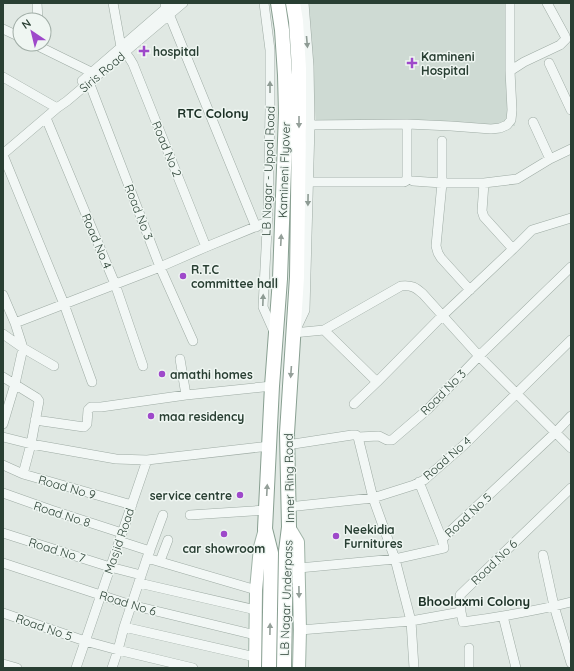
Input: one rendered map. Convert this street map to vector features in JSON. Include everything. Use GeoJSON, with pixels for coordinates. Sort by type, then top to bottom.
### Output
{"type":"FeatureCollection","features":[{"type":"Feature","properties":{"kind":"highway","name":"Kamineni Flyover"},"geometry":{"type":"LineString","coordinates":[[276,337],[286,112],[284,56],[278,3]]}},
{"type":"Feature","properties":{"kind":"highway","name":"Kamineni Flyover"},"geometry":{"type":"LineString","coordinates":[[293,3],[296,21],[300,118],[297,277],[293,333]]}},
{"type":"Feature","properties":{"kind":"highway","name":"Inner Ring Road"},"geometry":{"type":"LineString","coordinates":[[289,527],[287,439],[293,333]]}},
{"type":"Feature","properties":{"kind":"highway","name":"Inner Ring Road"},"geometry":{"type":"LineString","coordinates":[[265,528],[276,337]]}},
{"type":"Feature","properties":{"kind":"highway"},"geometry":{"type":"LineString","coordinates":[[272,391],[289,396]]}},
{"type":"Feature","properties":{"kind":"highway"},"geometry":{"type":"LineString","coordinates":[[270,440],[287,439]]}},
{"type":"Feature","properties":{"kind":"highway","name":"LB Nagar Underpass"},"geometry":{"type":"LineString","coordinates":[[284,668],[286,551],[289,527]]}},
{"type":"Feature","properties":{"kind":"highway","name":"LB Nagar Underpass"},"geometry":{"type":"LineString","coordinates":[[265,528],[271,553],[269,668]]}},
{"type":"Feature","properties":{"kind":"main road","name":"Inner Ring Road"},"geometry":{"type":"LineString","coordinates":[[289,527],[298,542],[300,668]]}},
{"type":"Feature","properties":{"kind":"main road","name":"Inner Ring Road"},"geometry":{"type":"LineString","coordinates":[[255,662],[256,590],[260,547],[265,528]]}},
{"type":"Feature","properties":{"kind":"street","name":"Road No 2"},"geometry":{"type":"LineString","coordinates":[[113,3],[123,50],[130,59],[206,247]]}},
{"type":"Feature","properties":{"kind":"street","name":"Siris Road"},"geometry":{"type":"LineString","coordinates":[[4,151],[57,108],[67,102],[168,7],[183,3]]}},
{"type":"Feature","properties":{"kind":"street","name":"LB Nagar - Uppal Road"},"geometry":{"type":"LineString","coordinates":[[264,3],[270,50],[270,119],[263,307],[276,337]]}},
{"type":"Feature","properties":{"kind":"street"},"geometry":{"type":"LineString","coordinates":[[293,333],[305,310],[310,125],[309,66],[304,3]]}},
{"type":"Feature","properties":{"kind":"street"},"geometry":{"type":"LineString","coordinates":[[310,125],[407,124],[491,129],[500,128],[507,125],[511,120],[512,110],[510,71],[510,3]]}},
{"type":"Feature","properties":{"kind":"street"},"geometry":{"type":"LineString","coordinates":[[510,71],[524,62],[560,45],[566,39],[547,3]]}},
{"type":"Feature","properties":{"kind":"street"},"geometry":{"type":"LineString","coordinates":[[168,7],[256,227]]}},
{"type":"Feature","properties":{"kind":"street"},"geometry":{"type":"LineString","coordinates":[[3,29],[12,34]]}},
{"type":"Feature","properties":{"kind":"street","name":"Siris Road"},"geometry":{"type":"LineString","coordinates":[[57,108],[62,98],[92,72],[123,50]]}},
{"type":"Feature","properties":{"kind":"street"},"geometry":{"type":"LineString","coordinates":[[52,52],[92,72]]}},
{"type":"Feature","properties":{"kind":"street"},"geometry":{"type":"LineString","coordinates":[[550,63],[571,110]]}},
{"type":"Feature","properties":{"kind":"street"},"geometry":{"type":"LineString","coordinates":[[3,77],[57,108]]}},
{"type":"Feature","properties":{"kind":"street","name":"Road No 3"},"geometry":{"type":"LineString","coordinates":[[89,82],[160,267],[193,341]]}},
{"type":"Feature","properties":{"kind":"street","name":"Road No 4"},"geometry":{"type":"LineString","coordinates":[[46,118],[115,284],[143,366]]}},
{"type":"Feature","properties":{"kind":"street"},"geometry":{"type":"LineString","coordinates":[[533,122],[550,159]]}},
{"type":"Feature","properties":{"kind":"street"},"geometry":{"type":"LineString","coordinates":[[308,182],[406,181],[407,124]]}},
{"type":"Feature","properties":{"kind":"street"},"geometry":{"type":"LineString","coordinates":[[442,141],[442,183],[436,246],[441,258],[470,290]]}},
{"type":"Feature","properties":{"kind":"street"},"geometry":{"type":"LineString","coordinates":[[413,181],[484,183],[518,180],[550,159],[571,149]]}},
{"type":"Feature","properties":{"kind":"street"},"geometry":{"type":"LineString","coordinates":[[4,151],[64,304],[92,382]]}},
{"type":"Feature","properties":{"kind":"street"},"geometry":{"type":"LineString","coordinates":[[484,183],[482,211],[484,217],[513,249]]}},
{"type":"Feature","properties":{"kind":"street"},"geometry":{"type":"LineString","coordinates":[[354,404],[442,316],[532,230],[571,218]]}},
{"type":"Feature","properties":{"kind":"street"},"geometry":{"type":"LineString","coordinates":[[15,323],[160,267],[267,222]]}},
{"type":"Feature","properties":{"kind":"street","name":"Road No 3"},"geometry":{"type":"LineString","coordinates":[[287,439],[356,435],[358,437],[379,436],[387,440],[392,440],[428,409],[479,356],[571,268]]}},
{"type":"Feature","properties":{"kind":"street"},"geometry":{"type":"LineString","coordinates":[[293,333],[324,330],[401,286],[410,285],[423,294],[479,356],[571,448]]}},
{"type":"Feature","properties":{"kind":"street"},"geometry":{"type":"LineString","coordinates":[[3,295],[15,323],[23,348],[15,384],[3,424]]}},
{"type":"Feature","properties":{"kind":"street"},"geometry":{"type":"LineString","coordinates":[[324,330],[377,382]]}},
{"type":"Feature","properties":{"kind":"street"},"geometry":{"type":"LineString","coordinates":[[3,334],[23,348],[54,366]]}},
{"type":"Feature","properties":{"kind":"street","name":"Road No 4"},"geometry":{"type":"LineString","coordinates":[[288,507],[374,498],[414,485],[424,480],[464,445],[571,340]]}},
{"type":"Feature","properties":{"kind":"street"},"geometry":{"type":"LineString","coordinates":[[180,360],[186,395]]}},
{"type":"Feature","properties":{"kind":"street"},"geometry":{"type":"LineString","coordinates":[[3,377],[38,399],[31,444],[23,474]]}},
{"type":"Feature","properties":{"kind":"street"},"geometry":{"type":"LineString","coordinates":[[35,420],[84,427],[87,424],[88,410],[90,407],[101,407],[186,395],[272,391]]}},
{"type":"Feature","properties":{"kind":"street","name":"Road No 5"},"geometry":{"type":"LineString","coordinates":[[299,568],[395,559],[444,548],[442,539],[555,433],[571,416]]}},
{"type":"Feature","properties":{"kind":"street"},"geometry":{"type":"LineString","coordinates":[[3,437],[31,444],[116,458],[147,460],[270,440]]}},
{"type":"Feature","properties":{"kind":"street"},"geometry":{"type":"LineString","coordinates":[[358,437],[374,498],[395,559],[411,621],[414,668]]}},
{"type":"Feature","properties":{"kind":"street","name":"Masjid Road"},"geometry":{"type":"LineString","coordinates":[[76,668],[147,460]]}},
{"type":"Feature","properties":{"kind":"street","name":"Road No 9"},"geometry":{"type":"LineString","coordinates":[[3,465],[23,474],[132,505]]}},
{"type":"Feature","properties":{"kind":"street"},"geometry":{"type":"LineString","coordinates":[[419,482],[442,539]]}},
{"type":"Feature","properties":{"kind":"street","name":"Road No 6"},"geometry":{"type":"LineString","coordinates":[[461,612],[460,595],[571,488]]}},
{"type":"Feature","properties":{"kind":"street","name":"Road No 8"},"geometry":{"type":"LineString","coordinates":[[3,494],[51,510],[121,537],[160,561],[256,590]]}},
{"type":"Feature","properties":{"kind":"street"},"geometry":{"type":"LineString","coordinates":[[190,515],[266,510]]}},
{"type":"Feature","properties":{"kind":"street"},"geometry":{"type":"LineString","coordinates":[[112,668],[140,579],[163,516]]}},
{"type":"Feature","properties":{"kind":"street","name":"Road No 7"},"geometry":{"type":"LineString","coordinates":[[3,533],[110,567],[140,579],[256,610]]}},
{"type":"Feature","properties":{"kind":"street"},"geometry":{"type":"LineString","coordinates":[[160,561],[168,540]]}},
{"type":"Feature","properties":{"kind":"street"},"geometry":{"type":"LineString","coordinates":[[543,555],[554,606],[571,663]]}},
{"type":"Feature","properties":{"kind":"street","name":"Road No 6"},"geometry":{"type":"LineString","coordinates":[[3,563],[131,606],[255,635]]}},
{"type":"Feature","properties":{"kind":"street"},"geometry":{"type":"LineString","coordinates":[[300,630],[411,621],[461,612],[463,622],[503,616],[571,602]]}},
{"type":"Feature","properties":{"kind":"street","name":"Road No 5"},"geometry":{"type":"LineString","coordinates":[[3,613],[85,641],[193,668]]}},
{"type":"Feature","properties":{"kind":"street"},"geometry":{"type":"LineString","coordinates":[[503,616],[516,668]]}},
{"type":"Feature","properties":{"kind":"street"},"geometry":{"type":"LineString","coordinates":[[124,627],[255,662]]}},
{"type":"Feature","properties":{"kind":"street"},"geometry":{"type":"LineString","coordinates":[[469,648],[469,668]]}},
{"type":"Feature","properties":{"kind":"street"},"geometry":{"type":"LineString","coordinates":[[3,664],[17,668]]}},
{"type":"Feature","properties":{"kind":"shaded area","name":"Kamineni Hospital"},"geometry":{"type":"Polygon","coordinates":[[[306,3],[512,3],[515,126],[316,124],[306,3]]]}},
{"type":"Feature","properties":{"kind":"place","name":"hospital"},"geometry":{"type":"Point","coordinates":[144,51]}},
{"type":"Feature","properties":{"kind":"place","name":"Kamineni Hospital"},"geometry":{"type":"Point","coordinates":[412,63]}},
{"type":"Feature","properties":{"kind":"place","name":"R.T.C committee hall"},"geometry":{"type":"Point","coordinates":[183,276]}},
{"type":"Feature","properties":{"kind":"place","name":"amathi homes"},"geometry":{"type":"Point","coordinates":[162,374]}},
{"type":"Feature","properties":{"kind":"place","name":"maa residency"},"geometry":{"type":"Point","coordinates":[151,416]}},
{"type":"Feature","properties":{"kind":"place","name":"service centre"},"geometry":{"type":"Point","coordinates":[240,495]}},
{"type":"Feature","properties":{"kind":"place","name":"car showroom"},"geometry":{"type":"Point","coordinates":[224,534]}},
{"type":"Feature","properties":{"kind":"place","name":"Neekidia Furnitures"},"geometry":{"type":"Point","coordinates":[336,536]}},
{"type":"Feature","properties":{"kind":"district","name":"RTC Colony"},"geometry":{"type":"Point","coordinates":[213,113]}},
{"type":"Feature","properties":{"kind":"district","name":"Bhoolaxmi Colony"},"geometry":{"type":"Point","coordinates":[474,601]}}]}
